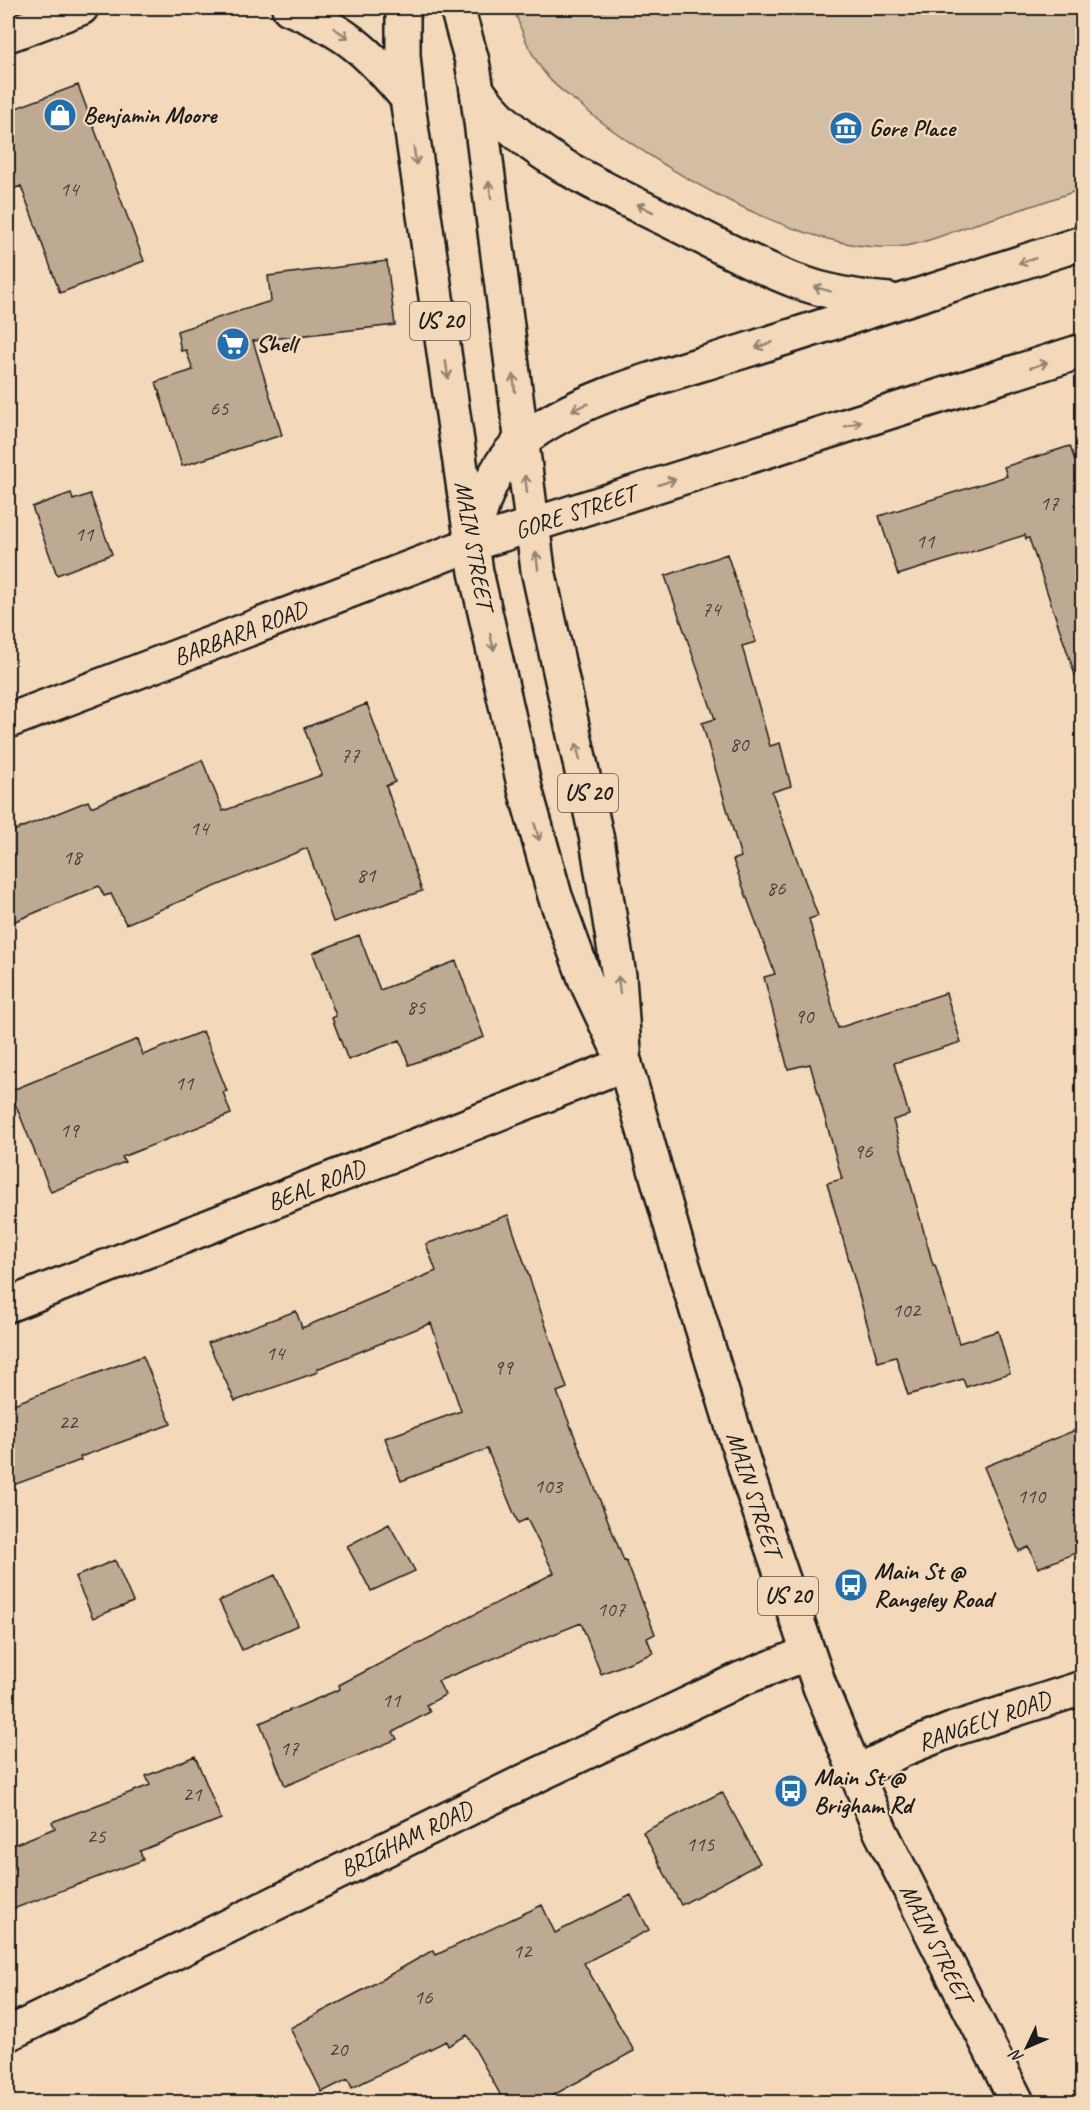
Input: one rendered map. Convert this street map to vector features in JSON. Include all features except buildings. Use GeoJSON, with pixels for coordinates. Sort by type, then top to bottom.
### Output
{"type":"FeatureCollection","features":[{"type":"Feature","properties":{"kind":"street"},"geometry":{"type":"LineString","coordinates":[[8,35],[81,8]]}},
{"type":"Feature","properties":{"kind":"street"},"geometry":{"type":"LineString","coordinates":[[289,8],[331,27],[352,41],[372,58],[406,98]]}},
{"type":"Feature","properties":{"kind":"street","name":"MAIN STREET"},"geometry":{"type":"LineString","coordinates":[[403,8],[406,98],[476,572],[525,789],[555,896],[585,981],[625,1064],[677,1246],[750,1483],[808,1653],[855,1773],[920,1911],[1017,2103]]}},
{"type":"Feature","properties":{"kind":"street","name":"MAIN STREET"},"geometry":{"type":"LineString","coordinates":[[457,8],[472,61],[477,90],[538,570],[598,849],[619,976],[625,1064]]}},
{"type":"Feature","properties":{"kind":"street"},"geometry":{"type":"LineString","coordinates":[[477,90],[499,119],[547,155],[615,194],[797,282],[850,296],[900,301]]}},
{"type":"Feature","properties":{"kind":"street","name":"GORE STREET"},"geometry":{"type":"LineString","coordinates":[[1083,243],[612,394],[559,416],[521,441],[504,462],[489,487],[477,520],[472,544],[1083,351]]}},
{"type":"Feature","properties":{"kind":"street","name":"BARBARA ROAD"},"geometry":{"type":"LineString","coordinates":[[8,721],[472,544]]}},
{"type":"Feature","properties":{"kind":"street","name":"BEAL ROAD"},"geometry":{"type":"LineString","coordinates":[[8,1305],[625,1064]]}},
{"type":"Feature","properties":{"kind":"street","name":"BRIGHAM ROAD"},"geometry":{"type":"LineString","coordinates":[[8,2034],[527,1780],[741,1679],[808,1653]]}},
{"type":"Feature","properties":{"kind":"street","name":"RANGELY ROAD"},"geometry":{"type":"LineString","coordinates":[[855,1773],[904,1749],[954,1729],[1083,1688]]}},
{"type":"Feature","properties":{"kind":"shaded area","name":"Gore Place"},"geometry":{"type":"Polygon","coordinates":[[[514,8],[1082,8],[1082,189],[913,245],[867,246],[824,238],[778,223],[732,202],[645,153],[608,127],[547,76],[527,44],[514,8]]]}},
{"type":"Feature","properties":{"kind":"place","name":"Benjamin Moore"},"geometry":{"type":"Point","coordinates":[60,115]}},
{"type":"Feature","properties":{"kind":"place","name":"Gore Place"},"geometry":{"type":"Point","coordinates":[846,128]}},
{"type":"Feature","properties":{"kind":"place","name":"Shell"},"geometry":{"type":"Point","coordinates":[233,344]}},
{"type":"Feature","properties":{"kind":"place","name":"Main St @ Rangeley Road"},"geometry":{"type":"Point","coordinates":[851,1585]}},
{"type":"Feature","properties":{"kind":"place","name":"Main St @ Brigham Rd"},"geometry":{"type":"Point","coordinates":[791,1791]}}]}
